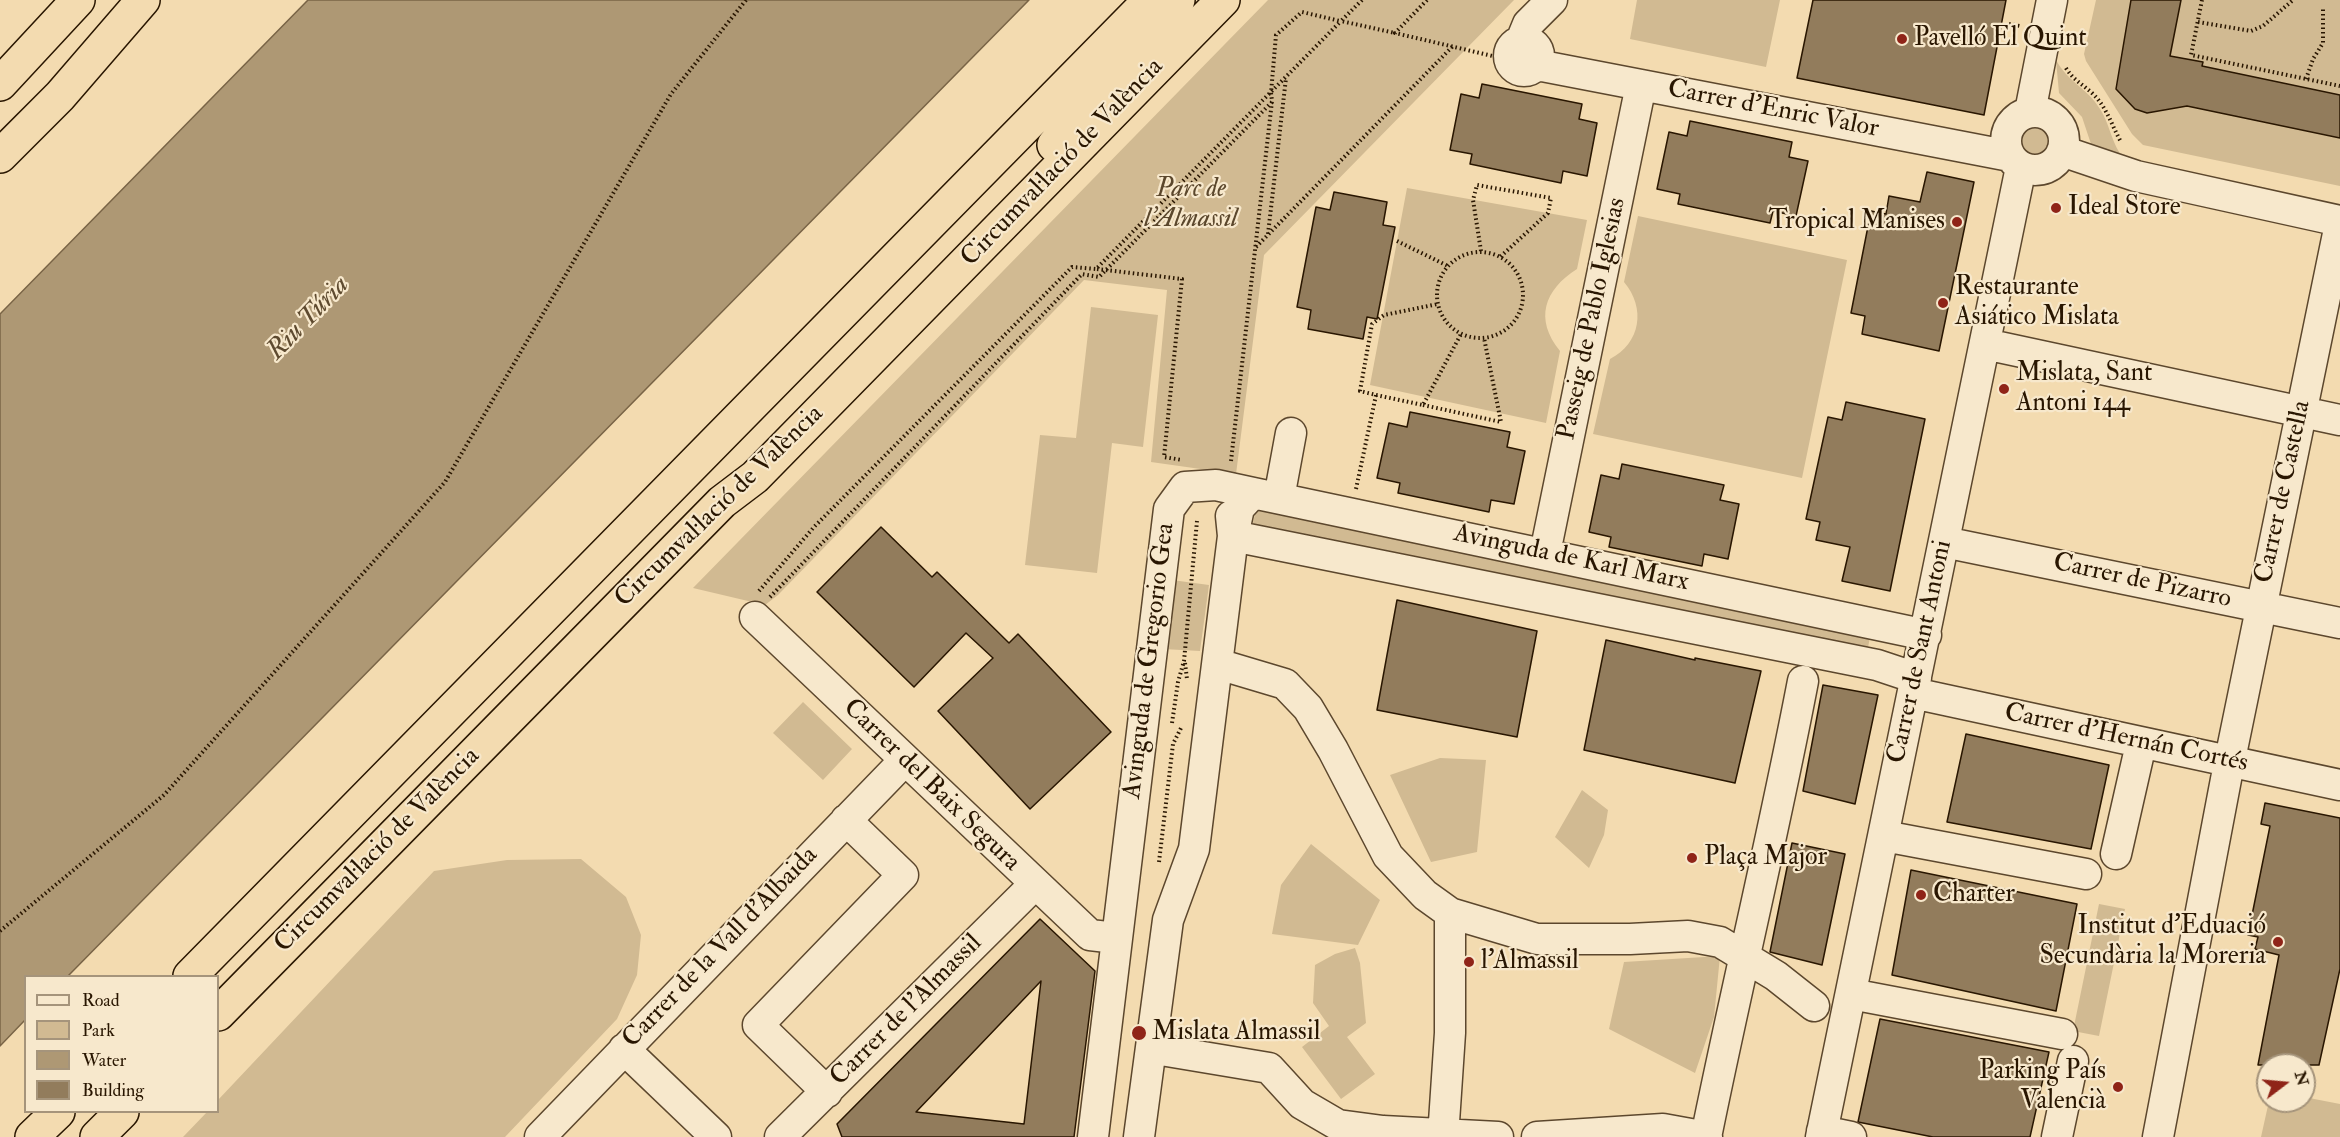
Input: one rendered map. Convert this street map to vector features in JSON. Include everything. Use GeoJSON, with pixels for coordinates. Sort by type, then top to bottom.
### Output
{"type":"FeatureCollection","features":[{"type":"Feature","properties":{"kind":"highway"},"geometry":{"type":"LineString","coordinates":[[0,84],[78,0]]}},
{"type":"Feature","properties":{"kind":"highway"},"geometry":{"type":"LineString","coordinates":[[0,156],[60,96],[143,0]]}},
{"type":"Feature","properties":{"kind":"highway","name":"Circumval·lació de València"},"geometry":{"type":"LineString","coordinates":[[191,975],[1150,0]]}},
{"type":"Feature","properties":{"kind":"highway"},"geometry":{"type":"LineString","coordinates":[[722,502],[747,469],[1022,183],[1150,29],[1178,0]]}},
{"type":"Feature","properties":{"kind":"highway","name":"Circumval·lació de València"},"geometry":{"type":"LineString","coordinates":[[219,1013],[722,502],[755,477],[1223,0]]}},
{"type":"Feature","properties":{"kind":"highway"},"geometry":{"type":"LineString","coordinates":[[32,1137],[56,1113]]}},
{"type":"Feature","properties":{"kind":"highway"},"geometry":{"type":"LineString","coordinates":[[97,1137],[121,1113]]}},
{"type":"Feature","properties":{"kind":"street"},"geometry":{"type":"LineString","coordinates":[[1522,55],[1528,24],[1552,0]]}},
{"type":"Feature","properties":{"kind":"street"},"geometry":{"type":"LineString","coordinates":[[2030,112],[2052,0]]}},
{"type":"Feature","properties":{"kind":"street","name":"Carrer d'Enric Valor"},"geometry":{"type":"LineString","coordinates":[[1522,55],[1641,84],[2015,162]]}},
{"type":"Feature","properties":{"kind":"street","name":"Passeig de Pablo Iglesias"},"geometry":{"type":"LineString","coordinates":[[1545,553],[1641,84]]}},
{"type":"Feature","properties":{"kind":"street"},"geometry":{"type":"LineString","coordinates":[[2037,111],[2047,114],[2060,126],[2063,134],[2062,151],[2058,159],[2043,169],[2015,162],[2006,147],[2008,128],[2021,115],[2037,111]]}},
{"type":"Feature","properties":{"kind":"street"},"geometry":{"type":"LineString","coordinates":[[2062,151],[2136,176],[2340,223]]}},
{"type":"Feature","properties":{"kind":"street","name":"Carrer de Sant Antoni"},"geometry":{"type":"LineString","coordinates":[[1831,1135],[1851,994],[1985,344],[2015,162]]}},
{"type":"Feature","properties":{"kind":"street","name":"Carrer de Castella"},"geometry":{"type":"LineString","coordinates":[[2158,1137],[2229,761],[2340,223]]}},
{"type":"Feature","properties":{"kind":"street"},"geometry":{"type":"LineString","coordinates":[[1985,344],[2340,420]]}},
{"type":"Feature","properties":{"kind":"street"},"geometry":{"type":"LineString","coordinates":[[1139,1137],[1168,920],[1194,849],[1233,536],[1239,508],[1266,496],[1291,433]]}},
{"type":"Feature","properties":{"kind":"street"},"geometry":{"type":"LineString","coordinates":[[1203,477],[1231,511],[1233,536]]}},
{"type":"Feature","properties":{"kind":"street","name":"Avinguda de Karl Marx"},"geometry":{"type":"LineString","coordinates":[[1203,477],[1266,496],[1926,635]]}},
{"type":"Feature","properties":{"kind":"street","name":"Avinguda de Gregorio Gea"},"geometry":{"type":"LineString","coordinates":[[1093,1137],[1169,509],[1185,487],[1203,477]]}},
{"type":"Feature","properties":{"kind":"street","name":"Avinguda de Karl Marx"},"geometry":{"type":"LineString","coordinates":[[1233,536],[1877,665],[1915,685]]}},
{"type":"Feature","properties":{"kind":"street","name":"Carrer de Pizarro"},"geometry":{"type":"LineString","coordinates":[[1944,542],[2340,623]]}},
{"type":"Feature","properties":{"kind":"street"},"geometry":{"type":"LineString","coordinates":[[1763,642],[1772,602]]}},
{"type":"Feature","properties":{"kind":"street"},"geometry":{"type":"LineString","coordinates":[[1778,766],[1804,609]]}},
{"type":"Feature","properties":{"kind":"street","name":"Carrer del Baix Segura"},"geometry":{"type":"LineString","coordinates":[[755,617],[1090,936],[1116,938]]}},
{"type":"Feature","properties":{"kind":"street"},"geometry":{"type":"LineString","coordinates":[[1228,667],[1285,684],[1308,708],[1334,750],[1388,856],[1425,896],[1450,913],[1537,939],[1630,939],[1688,936],[1720,942],[1746,956],[1814,1006]]}},
{"type":"Feature","properties":{"kind":"street"},"geometry":{"type":"LineString","coordinates":[[1538,1137],[1663,1129],[1707,1137],[1803,681]]}},
{"type":"Feature","properties":{"kind":"street","name":"Carrer d'Hernán Cortés"},"geometry":{"type":"LineString","coordinates":[[1915,685],[2141,744],[2340,785]]}},
{"type":"Feature","properties":{"kind":"street"},"geometry":{"type":"LineString","coordinates":[[2116,854],[2141,744]]}},
{"type":"Feature","properties":{"kind":"street","name":"Carrer de la Vall d'Albaida"},"geometry":{"type":"LineString","coordinates":[[540,1137],[904,761]]}},
{"type":"Feature","properties":{"kind":"street"},"geometry":{"type":"LineString","coordinates":[[820,1099],[758,1025],[903,875],[846,820]]}},
{"type":"Feature","properties":{"kind":"street"},"geometry":{"type":"LineString","coordinates":[[1884,836],[2086,874]]}},
{"type":"Feature","properties":{"kind":"street","name":"Carrer de l'Almassil"},"geometry":{"type":"LineString","coordinates":[[780,1137],[1035,884]]}},
{"type":"Feature","properties":{"kind":"street"},"geometry":{"type":"LineString","coordinates":[[1443,1136],[1450,1033],[1450,913]]}},
{"type":"Feature","properties":{"kind":"street"},"geometry":{"type":"LineString","coordinates":[[1851,994],[2068,1048],[2057,1137]]}},
{"type":"Feature","properties":{"kind":"street"},"geometry":{"type":"LineString","coordinates":[[739,1031],[820,1099]]}},
{"type":"Feature","properties":{"kind":"street"},"geometry":{"type":"LineString","coordinates":[[624,1049],[716,1137]]}},
{"type":"Feature","properties":{"kind":"street"},"geometry":{"type":"LineString","coordinates":[[1161,1050],[1269,1068],[1302,1104],[1338,1125],[1443,1136],[1498,1137]]}},
{"type":"Feature","properties":{"kind":"path"},"geometry":{"type":"LineString","coordinates":[[0,931],[164,795],[445,482],[671,94],[746,0]]}},
{"type":"Feature","properties":{"kind":"path"},"geometry":{"type":"LineString","coordinates":[[1096,269],[1362,0]]}},
{"type":"Feature","properties":{"kind":"path"},"geometry":{"type":"LineString","coordinates":[[1395,33],[1427,0]]}},
{"type":"Feature","properties":{"kind":"path"},"geometry":{"type":"LineString","coordinates":[[2202,0],[2191,55],[2340,86]]}},
{"type":"Feature","properties":{"kind":"path"},"geometry":{"type":"LineString","coordinates":[[2198,21],[2251,31],[2263,26],[2294,0]]}},
{"type":"Feature","properties":{"kind":"path"},"geometry":{"type":"LineString","coordinates":[[2306,79],[2313,59],[2323,43],[2323,7]]}},
{"type":"Feature","properties":{"kind":"path"},"geometry":{"type":"LineString","coordinates":[[1232,458],[1272,101],[1270,93],[1276,35],[1302,12],[1453,46],[1522,55]]}},
{"type":"Feature","properties":{"kind":"path"},"geometry":{"type":"LineString","coordinates":[[1256,248],[1453,46]]}},
{"type":"Feature","properties":{"kind":"path"},"geometry":{"type":"LineString","coordinates":[[2062,61],[2072,78],[2094,94],[2107,112],[2124,146]]}},
{"type":"Feature","properties":{"kind":"path"},"geometry":{"type":"LineString","coordinates":[[1268,235],[1286,78]]}},
{"type":"Feature","properties":{"kind":"path"},"geometry":{"type":"LineString","coordinates":[[755,617],[775,591],[1082,274],[1099,277],[1272,101]]}},
{"type":"Feature","properties":{"kind":"path"},"geometry":{"type":"LineString","coordinates":[[1481,251],[1473,200],[1477,185],[1551,198],[1548,213],[1500,257]]}},
{"type":"Feature","properties":{"kind":"path"},"geometry":{"type":"LineString","coordinates":[[1397,241],[1448,266]]}},
{"type":"Feature","properties":{"kind":"path"},"geometry":{"type":"LineString","coordinates":[[1481,251],[1500,257],[1518,274],[1522,289],[1522,304],[1509,327],[1497,335],[1484,338],[1461,334],[1447,324],[1437,304],[1437,286],[1442,272],[1466,254],[1481,251]]}},
{"type":"Feature","properties":{"kind":"path"},"geometry":{"type":"LineString","coordinates":[[755,617],[754,596],[814,527],[1072,267],[1182,279],[1164,457],[1203,477],[1184,661],[1178,682],[1173,723]]}},
{"type":"Feature","properties":{"kind":"path"},"geometry":{"type":"LineString","coordinates":[[1437,304],[1383,315],[1372,324],[1360,391],[1501,422],[1484,338]]}},
{"type":"Feature","properties":{"kind":"path"},"geometry":{"type":"LineString","coordinates":[[1423,405],[1461,334]]}},
{"type":"Feature","properties":{"kind":"path"},"geometry":{"type":"LineString","coordinates":[[1351,513],[1376,395]]}},
{"type":"Feature","properties":{"kind":"path"},"geometry":{"type":"LineString","coordinates":[[1184,661],[1187,680]]}},
{"type":"Feature","properties":{"kind":"green space","name":"Parc de l'Almassil"},"geometry":{"type":"Polygon","coordinates":[[[1268,0],[1514,0],[1264,255],[1236,474],[1151,462],[1167,290],[1084,280],[778,595],[765,605],[693,588],[1268,0]]]}},
{"type":"Feature","properties":{"kind":"green space"},"geometry":{"type":"Polygon","coordinates":[[[1637,0],[1780,0],[1766,67],[1630,39],[1637,0]]]}},
{"type":"Feature","properties":{"kind":"green space"},"geometry":{"type":"Polygon","coordinates":[[[2096,0],[2340,0],[2340,186],[2143,145],[2132,134],[2086,61],[2084,54],[2096,0]]]}},
{"type":"Feature","properties":{"kind":"green space"},"geometry":{"type":"Polygon","coordinates":[[[2056,60],[2066,74],[2090,96],[2100,109],[2117,148],[2125,160],[2105,155],[2091,144],[2082,117],[2059,93],[2056,60]]]}},
{"type":"Feature","properties":{"kind":"green space"},"geometry":{"type":"Polygon","coordinates":[[[2035,122],[2049,127],[2054,141],[2049,155],[2035,160],[2021,155],[2016,141],[2021,127],[2035,122]]]}},
{"type":"Feature","properties":{"kind":"green space"},"geometry":{"type":"Polygon","coordinates":[[[1407,188],[1587,220],[1577,269],[1557,286],[1546,306],[1547,328],[1560,351],[1546,423],[1370,385],[1407,188]]]}},
{"type":"Feature","properties":{"kind":"green space"},"geometry":{"type":"Polygon","coordinates":[[[1638,216],[1847,260],[1802,478],[1593,434],[1610,359],[1628,344],[1637,324],[1635,303],[1624,282],[1638,216]]]}},
{"type":"Feature","properties":{"kind":"green space"},"geometry":{"type":"Polygon","coordinates":[[[1091,307],[1158,315],[1143,447],[1112,443],[1097,573],[1025,565],[1040,435],[1076,438],[1091,307]]]}},
{"type":"Feature","properties":{"kind":"green space"},"geometry":{"type":"Polygon","coordinates":[[[1258,501],[1871,631],[1866,659],[1252,527],[1258,501]]]}},
{"type":"Feature","properties":{"kind":"green space"},"geometry":{"type":"Polygon","coordinates":[[[1172,580],[1209,585],[1200,651],[1163,649],[1172,580]]]}},
{"type":"Feature","properties":{"kind":"green space"},"geometry":{"type":"Polygon","coordinates":[[[803,702],[852,749],[823,780],[773,733],[803,702]]]}},
{"type":"Feature","properties":{"kind":"green space"},"geometry":{"type":"Polygon","coordinates":[[[1440,758],[1486,760],[1477,852],[1431,862],[1390,775],[1440,758]]]}},
{"type":"Feature","properties":{"kind":"green space"},"geometry":{"type":"Polygon","coordinates":[[[1582,790],[1608,810],[1604,835],[1589,868],[1555,837],[1582,790]]]}},
{"type":"Feature","properties":{"kind":"green space"},"geometry":{"type":"Polygon","coordinates":[[[1311,844],[1380,900],[1358,945],[1272,934],[1281,885],[1311,844]]]}},
{"type":"Feature","properties":{"kind":"green space"},"geometry":{"type":"Polygon","coordinates":[[[581,859],[626,897],[641,935],[637,975],[617,1019],[505,1137],[183,1137],[206,1113],[219,1113],[219,1099],[434,871],[507,860],[581,859]]]}},
{"type":"Feature","properties":{"kind":"green space"},"geometry":{"type":"Polygon","coordinates":[[[2099,904],[2125,909],[2099,1036],[2073,1031],[2099,904]]]}},
{"type":"Feature","properties":{"kind":"green space"},"geometry":{"type":"Polygon","coordinates":[[[1355,948],[1360,963],[1366,1023],[1347,1037],[1375,1074],[1341,1099],[1302,1047],[1329,1026],[1313,1003],[1315,965],[1335,954],[1355,948]]]}},
{"type":"Feature","properties":{"kind":"green space"},"geometry":{"type":"Polygon","coordinates":[[[1720,956],[1714,1017],[1695,1073],[1609,1029],[1624,962],[1720,956]]]}},
{"type":"Feature","properties":{"kind":"green space"},"geometry":{"type":"Polygon","coordinates":[[[2316,1099],[2340,1104],[2340,1137],[2261,1137],[2266,1113],[2316,1113],[2316,1099]]]}},
{"type":"Feature","properties":{"kind":"water","name":"Riu Túria"},"geometry":{"type":"Polygon","coordinates":[[[308,0],[1029,0],[69,975],[24,975],[24,1021],[0,1046],[0,314],[308,0]]]}},
{"type":"Feature","properties":{"kind":"building","name":"Pavelló El Quint"},"geometry":{"type":"Polygon","coordinates":[[[1813,0],[2006,0],[1984,115],[1797,78],[1813,0]]]}},
{"type":"Feature","properties":{"kind":"building"},"geometry":{"type":"Polygon","coordinates":[[[2131,0],[2181,0],[2170,56],[2203,62],[2202,66],[2340,95],[2340,138],[2187,106],[2147,113],[2135,109],[2116,89],[2131,0]]]}},
{"type":"Feature","properties":{"kind":"building"},"geometry":{"type":"Polygon","coordinates":[[[1482,84],[1582,104],[1579,119],[1597,123],[1587,176],[1563,171],[1561,183],[1470,164],[1472,154],[1450,150],[1461,94],[1479,98],[1482,84]]]}},
{"type":"Feature","properties":{"kind":"building"},"geometry":{"type":"Polygon","coordinates":[[[1690,121],[1792,142],[1789,157],[1808,161],[1796,216],[1773,211],[1770,223],[1678,204],[1680,194],[1657,189],[1669,132],[1687,136],[1690,121]]]}},
{"type":"Feature","properties":{"kind":"building"},"geometry":{"type":"Polygon","coordinates":[[[1927,172],[1974,182],[1939,351],[1862,334],[1865,316],[1851,313],[1871,211],[1886,214],[1889,196],[1920,202],[1927,172]]]}},
{"type":"Feature","properties":{"kind":"building"},"geometry":{"type":"Polygon","coordinates":[[[1334,192],[1387,202],[1383,225],[1395,227],[1377,319],[1367,317],[1363,339],[1308,329],[1311,310],[1297,307],[1316,207],[1330,210],[1334,192]]]}},
{"type":"Feature","properties":{"kind":"building"},"geometry":{"type":"Polygon","coordinates":[[[1846,402],[1925,419],[1890,591],[1842,581],[1850,547],[1816,540],[1820,522],[1806,519],[1828,417],[1842,420],[1846,402]]]}},
{"type":"Feature","properties":{"kind":"building"},"geometry":{"type":"Polygon","coordinates":[[[1410,412],[1510,432],[1507,447],[1525,451],[1514,504],[1491,500],[1489,512],[1398,493],[1400,483],[1377,478],[1389,423],[1407,427],[1410,412]]]}},
{"type":"Feature","properties":{"kind":"building"},"geometry":{"type":"Polygon","coordinates":[[[1622,464],[1724,485],[1720,500],[1739,504],[1728,559],[1704,554],[1702,566],[1609,547],[1611,537],[1589,532],[1601,475],[1619,479],[1622,464]]]}},
{"type":"Feature","properties":{"kind":"building"},"geometry":{"type":"Polygon","coordinates":[[[881,527],[932,577],[937,572],[1009,643],[1018,634],[1111,732],[1030,809],[938,711],[993,658],[966,633],[914,687],[817,592],[881,527]]]}},
{"type":"Feature","properties":{"kind":"building"},"geometry":{"type":"Polygon","coordinates":[[[1397,600],[1537,631],[1517,737],[1377,710],[1397,600]]]}},
{"type":"Feature","properties":{"kind":"building"},"geometry":{"type":"Polygon","coordinates":[[[1606,640],[1695,660],[1695,658],[1761,671],[1735,783],[1584,750],[1606,640]]]}},
{"type":"Feature","properties":{"kind":"building"},"geometry":{"type":"Polygon","coordinates":[[[1823,685],[1878,695],[1855,804],[1803,791],[1823,685]]]}},
{"type":"Feature","properties":{"kind":"building"},"geometry":{"type":"Polygon","coordinates":[[[1966,734],[2109,765],[2091,849],[1947,822],[1966,734]]]}},
{"type":"Feature","properties":{"kind":"building"},"geometry":{"type":"Polygon","coordinates":[[[2265,803],[2340,818],[2340,969],[2319,1065],[2316,1065],[2316,1053],[2260,1053],[2279,955],[2255,949],[2258,937],[2248,935],[2270,826],[2261,824],[2265,803]]]}},
{"type":"Feature","properties":{"kind":"building"},"geometry":{"type":"Polygon","coordinates":[[[1792,843],[1845,854],[1822,965],[1770,952],[1792,843]]]}},
{"type":"Feature","properties":{"kind":"building"},"geometry":{"type":"Polygon","coordinates":[[[1911,870],[2077,904],[2056,1011],[1892,975],[1911,870]]]}},
{"type":"Feature","properties":{"kind":"building"},"geometry":{"type":"Polygon","coordinates":[[[1040,919],[1095,971],[1074,1137],[842,1137],[837,1124],[1040,919]],[[1041,981],[916,1112],[1024,1124],[1041,981]]]}},
{"type":"Feature","properties":{"kind":"building"},"geometry":{"type":"Polygon","coordinates":[[[1880,1019],[2049,1052],[2030,1137],[1933,1137],[1858,1122],[1880,1019]]]}},
{"type":"Feature","properties":{"kind":"place","name":"Pavelló El Quint"},"geometry":{"type":"Point","coordinates":[1902,39]}},
{"type":"Feature","properties":{"kind":"place","name":"Ideal Store"},"geometry":{"type":"Point","coordinates":[2056,208]}},
{"type":"Feature","properties":{"kind":"place","name":"Tropical Manises"},"geometry":{"type":"Point","coordinates":[1957,222]}},
{"type":"Feature","properties":{"kind":"place","name":"Restaurante Asiático Mislata"},"geometry":{"type":"Point","coordinates":[1943,303]}},
{"type":"Feature","properties":{"kind":"place","name":"Mislata, Sant Antoni 144"},"geometry":{"type":"Point","coordinates":[2004,389]}},
{"type":"Feature","properties":{"kind":"place","name":"Plaça Major"},"geometry":{"type":"Point","coordinates":[1692,858]}},
{"type":"Feature","properties":{"kind":"place","name":"Charter"},"geometry":{"type":"Point","coordinates":[1921,895]}},
{"type":"Feature","properties":{"kind":"place","name":"Institut d'Eduació Secundària la Moreria"},"geometry":{"type":"Point","coordinates":[2278,942]}},
{"type":"Feature","properties":{"kind":"place","name":"l'Almassil"},"geometry":{"type":"Point","coordinates":[1469,962]}},
{"type":"Feature","properties":{"kind":"place","name":"Mislata Almassil"},"geometry":{"type":"Point","coordinates":[1139,1033]}},
{"type":"Feature","properties":{"kind":"place","name":"Parking País Valencià"},"geometry":{"type":"Point","coordinates":[2118,1087]}}]}
